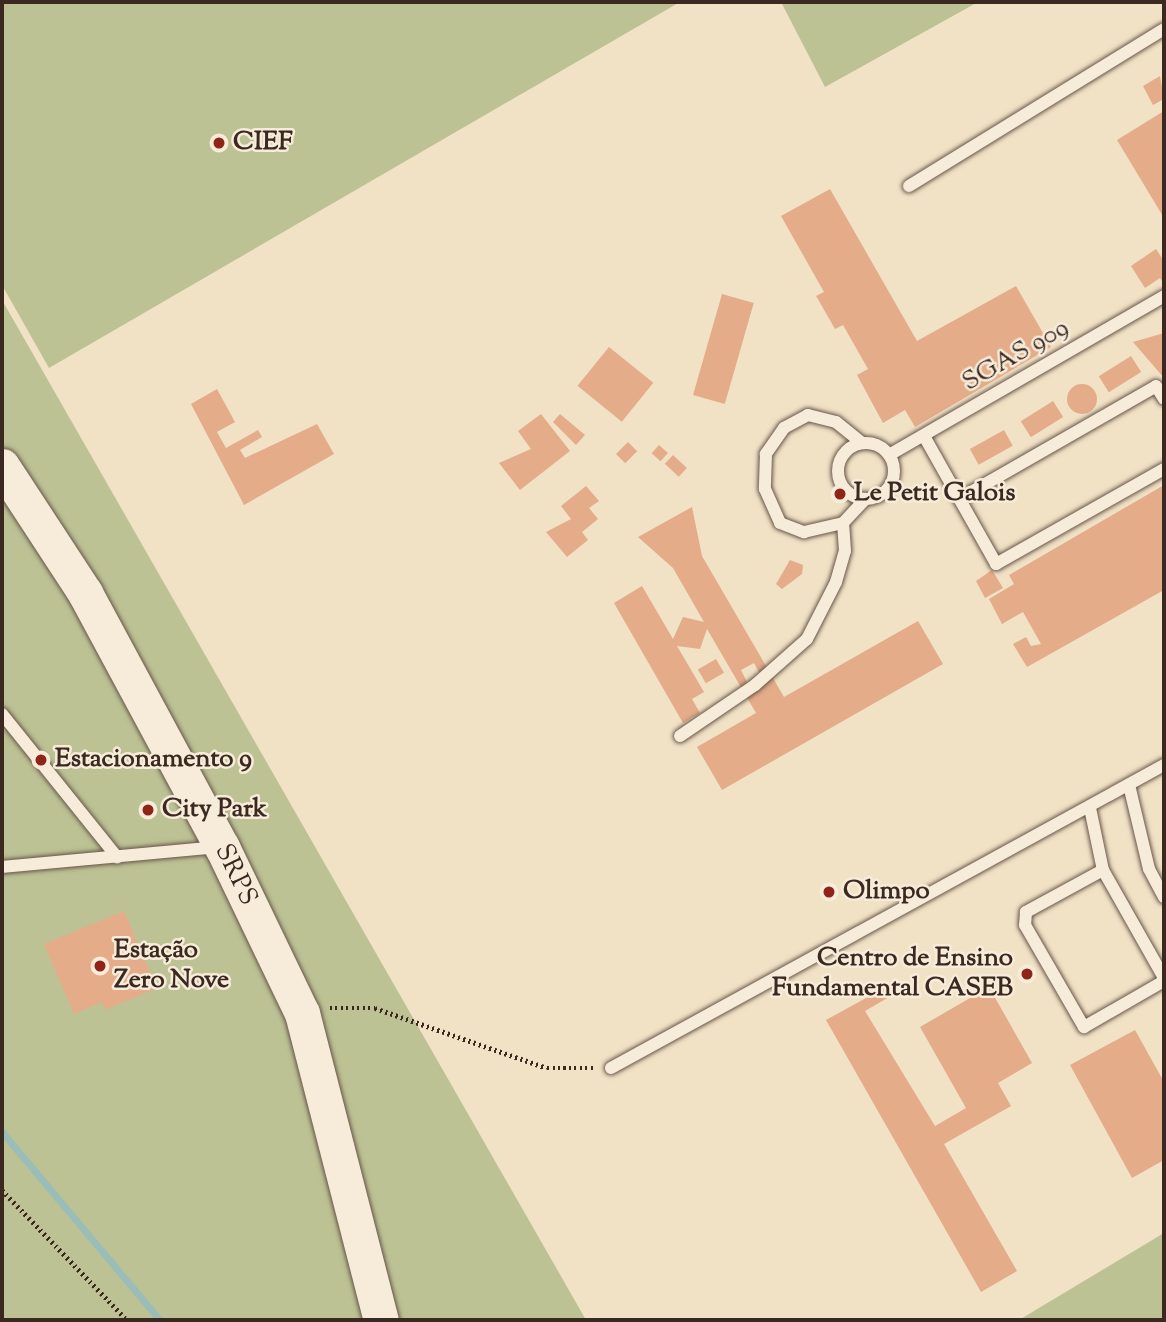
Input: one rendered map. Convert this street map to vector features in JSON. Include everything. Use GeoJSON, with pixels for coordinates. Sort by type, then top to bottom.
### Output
{"type":"FeatureCollection","features":[{"type":"Feature","properties":{"kind":"main road","name":"SRPS"},"geometry":{"type":"LineString","coordinates":[[2,466],[85,593],[222,847],[302,1013],[381,1320]]}},
{"type":"Feature","properties":{"kind":"lane"},"geometry":{"type":"LineString","coordinates":[[909,186],[1164,29]]}},
{"type":"Feature","properties":{"kind":"lane","name":"SGAS 909"},"geometry":{"type":"LineString","coordinates":[[890,455],[1164,296]]}},
{"type":"Feature","properties":{"kind":"lane"},"geometry":{"type":"LineString","coordinates":[[959,499],[1156,386],[1164,399]]}},
{"type":"Feature","properties":{"kind":"lane"},"geometry":{"type":"LineString","coordinates":[[808,415],[836,422],[862,443],[890,455],[891,485],[865,499],[843,523],[804,532],[780,523],[765,489],[766,454],[784,428],[808,415]]}},
{"type":"Feature","properties":{"kind":"lane"},"geometry":{"type":"LineString","coordinates":[[924,436],[996,564],[1164,469]]}},
{"type":"Feature","properties":{"kind":"lane"},"geometry":{"type":"LineString","coordinates":[[862,443],[844,453],[838,473],[846,491],[865,499]]}},
{"type":"Feature","properties":{"kind":"lane"},"geometry":{"type":"LineString","coordinates":[[680,736],[755,685],[807,639],[836,582],[845,551],[843,523]]}},
{"type":"Feature","properties":{"kind":"lane"},"geometry":{"type":"LineString","coordinates":[[2,714],[117,858]]}},
{"type":"Feature","properties":{"kind":"lane"},"geometry":{"type":"LineString","coordinates":[[611,1068],[1090,808],[1164,765]]}},
{"type":"Feature","properties":{"kind":"lane"},"geometry":{"type":"LineString","coordinates":[[1129,785],[1149,869],[1164,897]]}},
{"type":"Feature","properties":{"kind":"lane"},"geometry":{"type":"LineString","coordinates":[[1090,808],[1103,870],[1164,979],[1084,1027],[1025,925],[1026,912],[1103,870]]}},
{"type":"Feature","properties":{"kind":"lane"},"geometry":{"type":"LineString","coordinates":[[2,867],[222,847]]}},
{"type":"Feature","properties":{"kind":"path"},"geometry":{"type":"LineString","coordinates":[[302,1013],[375,1008],[521,1061],[611,1068]]}},
{"type":"Feature","properties":{"kind":"path"},"geometry":{"type":"LineString","coordinates":[[2,1190],[127,1320]]}},
{"type":"Feature","properties":{"kind":"green space","name":"CIEF"},"geometry":{"type":"Polygon","coordinates":[[[2,2],[680,2],[49,368],[2,285],[2,2]]]}},
{"type":"Feature","properties":{"kind":"green space"},"geometry":{"type":"Polygon","coordinates":[[[781,2],[978,2],[825,87],[781,2]]]}},
{"type":"Feature","properties":{"kind":"green space","name":"City Park"},"geometry":{"type":"Polygon","coordinates":[[[2,300],[586,1320],[2,1320],[2,300]]]}},
{"type":"Feature","properties":{"kind":"green space"},"geometry":{"type":"Polygon","coordinates":[[[1164,1233],[1164,1320],[1019,1320],[1164,1233]]]}},
{"type":"Feature","properties":{"kind":"building"},"geometry":{"type":"Polygon","coordinates":[[[1160,76],[1164,99],[1153,105],[1143,86],[1160,76]]]}},
{"type":"Feature","properties":{"kind":"building"},"geometry":{"type":"Polygon","coordinates":[[[1164,111],[1164,218],[1117,140],[1164,111]]]}},
{"type":"Feature","properties":{"kind":"building"},"geometry":{"type":"Polygon","coordinates":[[[830,189],[917,341],[1016,286],[1051,347],[915,427],[905,410],[883,423],[857,375],[868,369],[843,325],[835,329],[816,296],[824,292],[781,216],[830,189]]]}},
{"type":"Feature","properties":{"kind":"building"},"geometry":{"type":"Polygon","coordinates":[[[1156,249],[1164,261],[1164,284],[1160,278],[1145,288],[1131,266],[1156,249]]]}},
{"type":"Feature","properties":{"kind":"building"},"geometry":{"type":"Polygon","coordinates":[[[722,294],[754,303],[725,404],[693,395],[722,294]]]}},
{"type":"Feature","properties":{"kind":"building"},"geometry":{"type":"Polygon","coordinates":[[[1164,333],[1164,378],[1133,342],[1164,333]]]}},
{"type":"Feature","properties":{"kind":"building"},"geometry":{"type":"Polygon","coordinates":[[[609,347],[653,383],[622,422],[578,386],[609,347]]]}},
{"type":"Feature","properties":{"kind":"building"},"geometry":{"type":"Polygon","coordinates":[[[1131,356],[1141,372],[1109,392],[1099,376],[1131,356]]]}},
{"type":"Feature","properties":{"kind":"building"},"geometry":{"type":"Polygon","coordinates":[[[1082,384],[1093,388],[1097,399],[1093,410],[1082,414],[1071,410],[1067,399],[1071,388],[1082,384]]]}},
{"type":"Feature","properties":{"kind":"building"},"geometry":{"type":"Polygon","coordinates":[[[217,389],[235,422],[217,432],[226,448],[258,430],[262,437],[240,450],[245,458],[317,424],[334,454],[244,505],[191,404],[217,389]]]}},
{"type":"Feature","properties":{"kind":"building"},"geometry":{"type":"Polygon","coordinates":[[[1053,401],[1063,417],[1031,437],[1021,421],[1053,401]]]}},
{"type":"Feature","properties":{"kind":"building"},"geometry":{"type":"Polygon","coordinates":[[[541,414],[570,451],[520,490],[499,463],[531,449],[518,431],[541,414]]]}},
{"type":"Feature","properties":{"kind":"building"},"geometry":{"type":"Polygon","coordinates":[[[560,414],[585,435],[576,445],[553,422],[560,414]]]}},
{"type":"Feature","properties":{"kind":"building"},"geometry":{"type":"Polygon","coordinates":[[[1004,430],[1013,446],[979,465],[970,449],[1004,430]]]}},
{"type":"Feature","properties":{"kind":"building"},"geometry":{"type":"Polygon","coordinates":[[[628,442],[637,451],[625,463],[616,454],[628,442]]]}},
{"type":"Feature","properties":{"kind":"building"},"geometry":{"type":"Polygon","coordinates":[[[659,445],[668,453],[661,461],[652,453],[659,445]]]}},
{"type":"Feature","properties":{"kind":"building"},"geometry":{"type":"Polygon","coordinates":[[[673,455],[687,468],[679,477],[665,464],[673,455]]]}},
{"type":"Feature","properties":{"kind":"building"},"geometry":{"type":"Polygon","coordinates":[[[1164,485],[1164,590],[1027,667],[1013,644],[1026,637],[1031,646],[1041,644],[1023,612],[1002,624],[989,599],[1014,584],[1009,575],[1164,485]]]}},
{"type":"Feature","properties":{"kind":"building"},"geometry":{"type":"Polygon","coordinates":[[[586,486],[599,501],[589,508],[598,519],[582,532],[588,540],[567,557],[546,532],[571,519],[561,506],[586,486]]]}},
{"type":"Feature","properties":{"kind":"building"},"geometry":{"type":"Polygon","coordinates":[[[692,507],[702,556],[784,697],[918,621],[943,664],[722,790],[697,747],[756,713],[707,629],[700,649],[677,646],[704,692],[692,699],[700,713],[683,723],[614,603],[642,586],[673,639],[683,617],[704,622],[673,568],[638,537],[692,507]],[[754,663],[741,670],[748,684],[761,676],[754,663]]]}},
{"type":"Feature","properties":{"kind":"building"},"geometry":{"type":"Polygon","coordinates":[[[790,560],[803,565],[802,574],[782,589],[776,584],[790,560]]]}},
{"type":"Feature","properties":{"kind":"building"},"geometry":{"type":"Polygon","coordinates":[[[992,570],[1003,588],[985,598],[976,581],[992,570]]]}},
{"type":"Feature","properties":{"kind":"building"},"geometry":{"type":"Polygon","coordinates":[[[716,659],[724,673],[706,683],[698,670],[716,659]]]}},
{"type":"Feature","properties":{"kind":"building","name":"Estação Zero Nove"},"geometry":{"type":"Polygon","coordinates":[[[124,911],[157,988],[105,1010],[102,1002],[74,1014],[44,944],[124,911]]]}},
{"type":"Feature","properties":{"kind":"building"},"geometry":{"type":"Polygon","coordinates":[[[886,987],[891,996],[865,1011],[935,1126],[966,1108],[920,1027],[989,987],[1032,1063],[998,1083],[1011,1106],[944,1144],[1017,1271],[981,1292],[826,1020],[886,987]]]}},
{"type":"Feature","properties":{"kind":"building"},"geometry":{"type":"Polygon","coordinates":[[[1135,1030],[1164,1082],[1164,1160],[1132,1178],[1070,1065],[1135,1030]]]}},
{"type":"Feature","properties":{"kind":"waterway"},"geometry":{"type":"LineString","coordinates":[[2,1132],[160,1320]]}},
{"type":"Feature","properties":{"kind":"place","name":"CIEF"},"geometry":{"type":"Point","coordinates":[219,143]}},
{"type":"Feature","properties":{"kind":"place","name":"Le Petit Galois"},"geometry":{"type":"Point","coordinates":[840,494]}},
{"type":"Feature","properties":{"kind":"place","name":"Estacionamento 9"},"geometry":{"type":"Point","coordinates":[41,760]}},
{"type":"Feature","properties":{"kind":"place","name":"City Park"},"geometry":{"type":"Point","coordinates":[148,810]}},
{"type":"Feature","properties":{"kind":"place","name":"Olimpo"},"geometry":{"type":"Point","coordinates":[829,892]}},
{"type":"Feature","properties":{"kind":"place","name":"Estação Zero Nove"},"geometry":{"type":"Point","coordinates":[100,966]}},
{"type":"Feature","properties":{"kind":"place","name":"Centro de Ensino Fundamental CASEB"},"geometry":{"type":"Point","coordinates":[1027,974]}}]}
